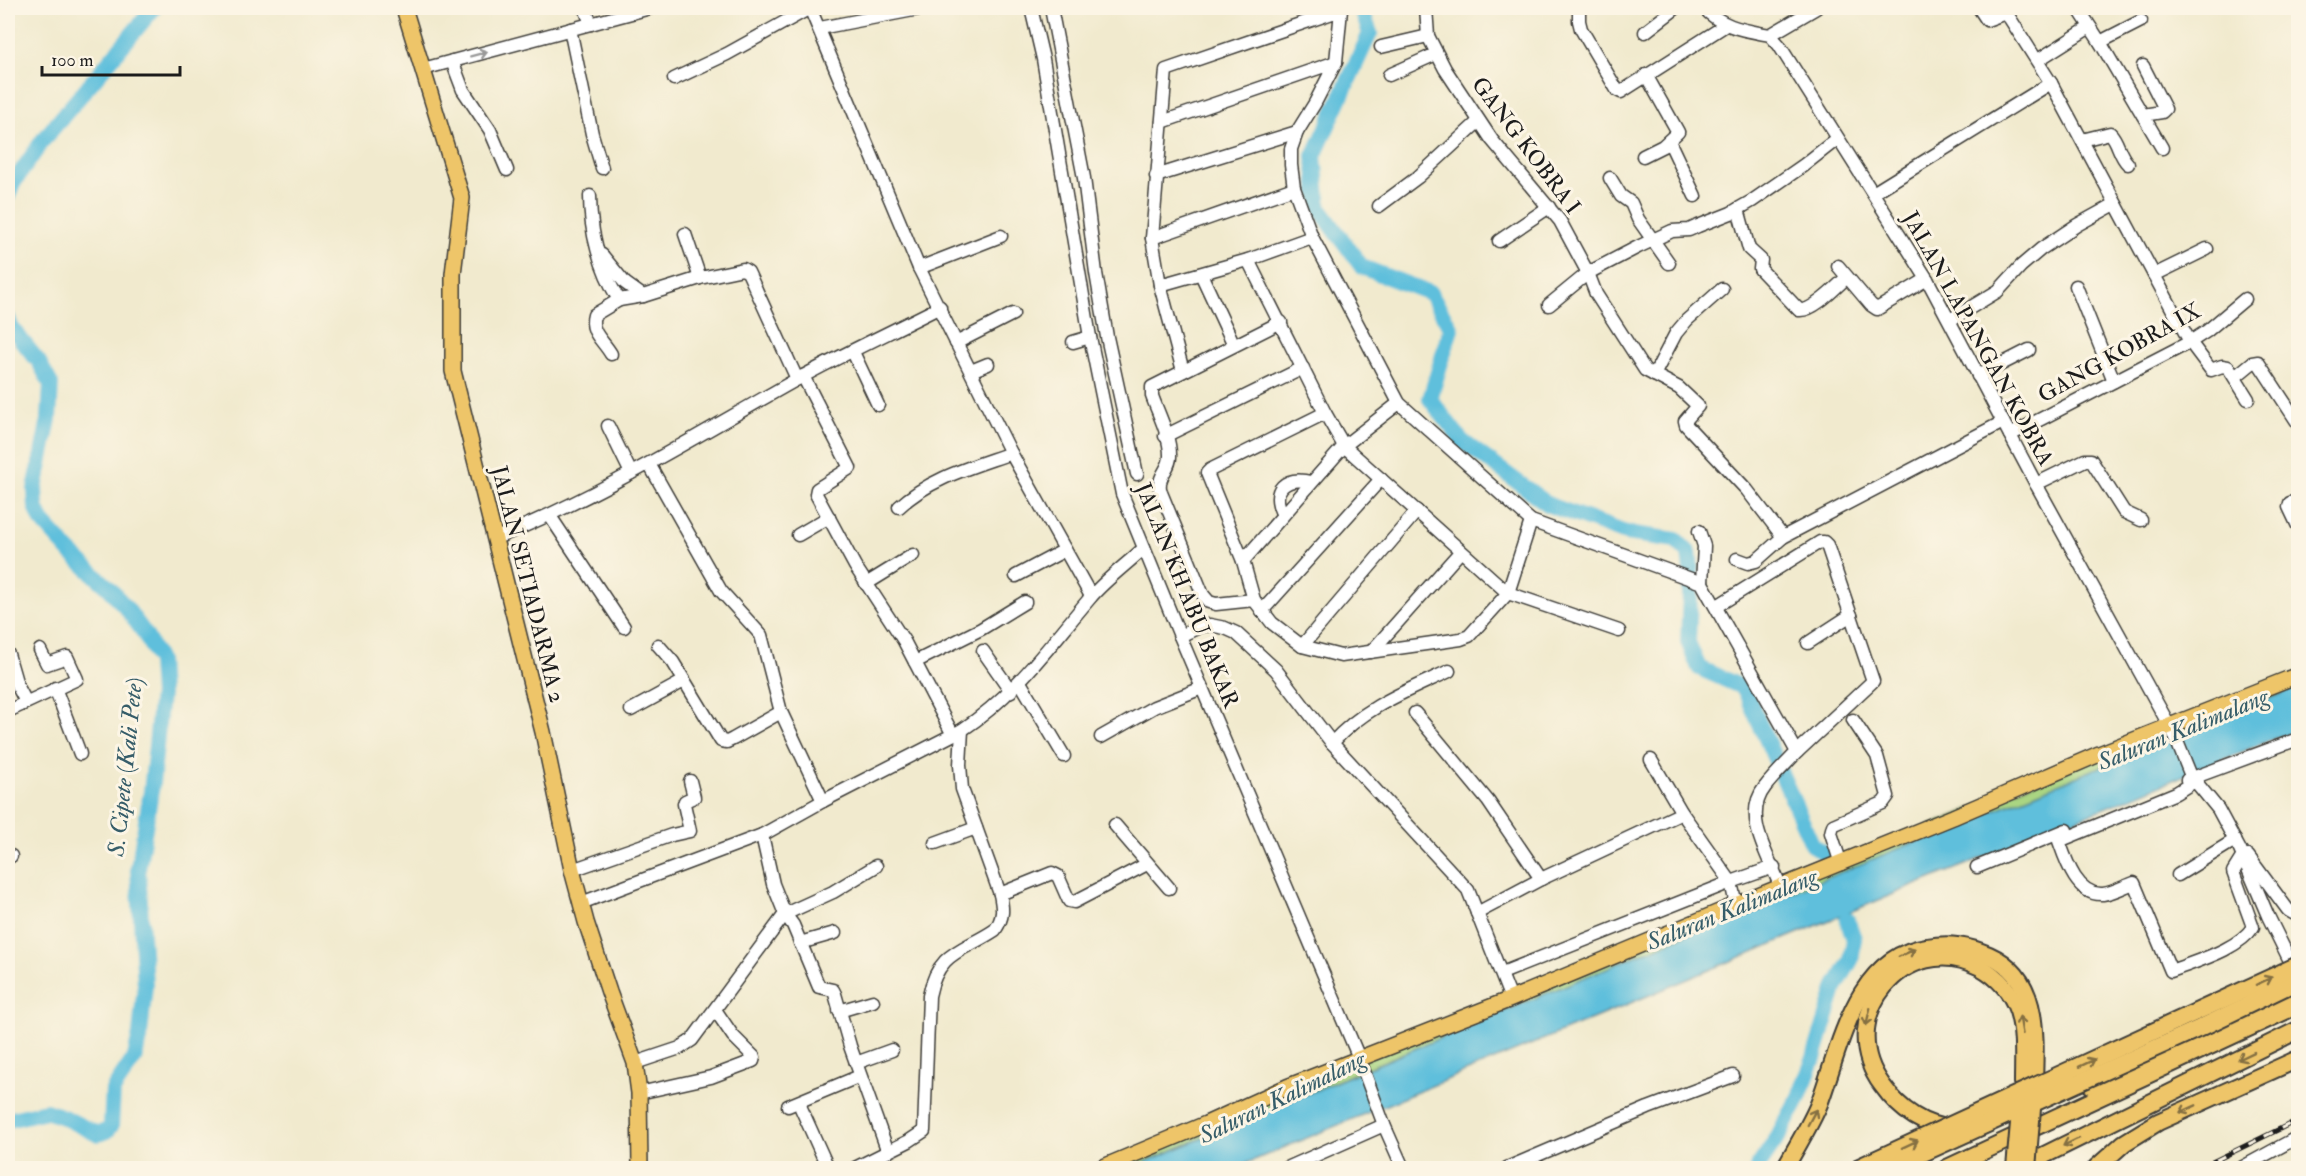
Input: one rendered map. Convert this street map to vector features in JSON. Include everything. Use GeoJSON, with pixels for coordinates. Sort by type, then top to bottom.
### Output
{"type":"FeatureCollection","features":[{"type":"Feature","properties":{"kind":"highway"},"geometry":{"type":"LineString","coordinates":[[1785,1168],[1818,1106],[1846,1025],[1860,996],[1879,972],[1904,953],[1921,947],[1952,945],[1969,947],[1993,957],[2017,977],[2028,995],[2033,1012],[2036,1028],[2017,1168]]}},
{"type":"Feature","properties":{"kind":"highway"},"geometry":{"type":"LineString","coordinates":[[2027,1168],[2028,1084],[2022,1028],[2011,995],[2000,980],[1968,960],[1949,957],[1923,960],[1888,981],[1872,1004],[1866,1020],[1865,1038],[1868,1057],[1876,1078],[1887,1093],[1915,1118],[1941,1128],[1971,1129],[1988,1126],[2120,1074],[2298,992]]}},
{"type":"Feature","properties":{"kind":"highway"},"geometry":{"type":"LineString","coordinates":[[1857,1168],[2293,960]]}},
{"type":"Feature","properties":{"kind":"highway"},"geometry":{"type":"LineString","coordinates":[[1890,1168],[2200,1028],[2298,980]]}},
{"type":"Feature","properties":{"kind":"highway"},"geometry":{"type":"LineString","coordinates":[[1947,1168],[2298,1005]]}},
{"type":"Feature","properties":{"kind":"highway"},"geometry":{"type":"LineString","coordinates":[[2017,1168],[2298,1030]]}},
{"type":"Feature","properties":{"kind":"highway"},"geometry":{"type":"LineString","coordinates":[[2096,1168],[2124,1143],[2157,1122],[2298,1059]]}},
{"type":"Feature","properties":{"kind":"main road","name":"JALAN SETIADARMA 2"},"geometry":{"type":"LineString","coordinates":[[404,8],[462,198],[453,274],[453,371],[552,770],[572,870],[609,992],[636,1063],[639,1093],[640,1168]]}},
{"type":"Feature","properties":{"kind":"main road"},"geometry":{"type":"LineString","coordinates":[[1101,1168],[1287,1087],[1360,1063],[1736,905],[1841,864],[2099,754],[2172,730],[2298,675]]}},
{"type":"Feature","properties":{"kind":"street"},"geometry":{"type":"LineString","coordinates":[[585,8],[591,24]]}},
{"type":"Feature","properties":{"kind":"street"},"geometry":{"type":"LineString","coordinates":[[423,69],[650,8]]}},
{"type":"Feature","properties":{"kind":"street"},"geometry":{"type":"LineString","coordinates":[[674,80],[727,54],[810,8],[919,268],[1011,453],[1091,596]]}},
{"type":"Feature","properties":{"kind":"street"},"geometry":{"type":"LineString","coordinates":[[820,28],[924,8]]}},
{"type":"Feature","properties":{"kind":"street","name":"JALAN KH ABU BAKAR"},"geometry":{"type":"LineString","coordinates":[[1031,8],[1043,59],[1090,337],[1122,494],[1403,1168]]}},
{"type":"Feature","properties":{"kind":"street"},"geometry":{"type":"LineString","coordinates":[[1051,8],[1084,178],[1107,337],[1137,474]]}},
{"type":"Feature","properties":{"kind":"street","name":"GANG KOBRA I"},"geometry":{"type":"LineString","coordinates":[[1426,8],[1428,36],[1436,54],[1503,155],[1560,221],[1588,273],[1596,294],[1645,370],[1679,388],[1696,402],[1698,406],[1685,421],[1686,425],[1748,490],[1783,537]]}},
{"type":"Feature","properties":{"kind":"street"},"geometry":{"type":"LineString","coordinates":[[1579,8],[1578,21],[1581,29],[1617,90],[1621,92],[1726,25]]}},
{"type":"Feature","properties":{"kind":"street"},"geometry":{"type":"LineString","coordinates":[[1645,32],[1676,8]]}},
{"type":"Feature","properties":{"kind":"street"},"geometry":{"type":"LineString","coordinates":[[1704,8],[1726,25],[1740,31],[1770,35],[1816,8]]}},
{"type":"Feature","properties":{"kind":"street"},"geometry":{"type":"LineString","coordinates":[[1979,8],[1987,20],[2007,14],[2051,83],[2190,342],[2211,370],[2225,366],[2230,369],[2248,399]]}},
{"type":"Feature","properties":{"kind":"street"},"geometry":{"type":"LineString","coordinates":[[2078,8],[2162,148]]}},
{"type":"Feature","properties":{"kind":"street"},"geometry":{"type":"LineString","coordinates":[[1183,371],[1160,285],[1152,238],[1164,74],[1170,68],[1341,10],[1336,62],[1316,103],[1297,132],[1291,149],[1294,188],[1312,237],[1399,403],[1531,521],[1700,582],[1717,606],[1797,752]]}},
{"type":"Feature","properties":{"kind":"street"},"geometry":{"type":"LineString","coordinates":[[2100,42],[2141,21]]}},
{"type":"Feature","properties":{"kind":"street"},"geometry":{"type":"LineString","coordinates":[[2038,60],[2090,27]]}},
{"type":"Feature","properties":{"kind":"street"},"geometry":{"type":"LineString","coordinates":[[570,29],[592,134],[602,168]]}},
{"type":"Feature","properties":{"kind":"street","name":"JALAN LAPANGAN KOBRA"},"geometry":{"type":"LineString","coordinates":[[1770,35],[1788,58],[1927,279],[2036,484],[2172,730],[2193,778],[2218,809],[2239,849]]}},
{"type":"Feature","properties":{"kind":"street"},"geometry":{"type":"LineString","coordinates":[[1382,47],[1428,36]]}},
{"type":"Feature","properties":{"kind":"street"},"geometry":{"type":"LineString","coordinates":[[1389,75],[1436,54]]}},
{"type":"Feature","properties":{"kind":"street"},"geometry":{"type":"LineString","coordinates":[[452,61],[463,90],[490,130],[507,170]]}},
{"type":"Feature","properties":{"kind":"street"},"geometry":{"type":"LineString","coordinates":[[1162,122],[1336,62]]}},
{"type":"Feature","properties":{"kind":"street"},"geometry":{"type":"LineString","coordinates":[[2143,66],[2165,109],[2162,112],[2143,115]]}},
{"type":"Feature","properties":{"kind":"street"},"geometry":{"type":"LineString","coordinates":[[1643,156],[1669,141],[1678,132],[1646,75]]}},
{"type":"Feature","properties":{"kind":"street"},"geometry":{"type":"LineString","coordinates":[[1873,193],[2051,83]]}},
{"type":"Feature","properties":{"kind":"street"},"geometry":{"type":"LineString","coordinates":[[1378,206],[1418,177],[1479,121]]}},
{"type":"Feature","properties":{"kind":"street"},"geometry":{"type":"LineString","coordinates":[[1156,176],[1297,132]]}},
{"type":"Feature","properties":{"kind":"street"},"geometry":{"type":"LineString","coordinates":[[2082,140],[2110,133],[2114,137],[2119,154],[2128,164]]}},
{"type":"Feature","properties":{"kind":"street"},"geometry":{"type":"LineString","coordinates":[[1549,305],[1588,273],[1672,231],[1689,230],[1738,208],[1804,165],[1837,139]]}},
{"type":"Feature","properties":{"kind":"street"},"geometry":{"type":"LineString","coordinates":[[1669,141],[1695,196]]}},
{"type":"Feature","properties":{"kind":"street"},"geometry":{"type":"LineString","coordinates":[[1610,178],[1621,196],[1631,203],[1638,219],[1669,263]]}},
{"type":"Feature","properties":{"kind":"street"},"geometry":{"type":"LineString","coordinates":[[1152,238],[1294,188]]}},
{"type":"Feature","properties":{"kind":"street"},"geometry":{"type":"LineString","coordinates":[[590,196],[591,225],[607,280],[619,300]]}},
{"type":"Feature","properties":{"kind":"street"},"geometry":{"type":"LineString","coordinates":[[1950,320],[1998,291],[2021,266],[2041,249],[2077,225],[2115,204]]}},
{"type":"Feature","properties":{"kind":"street"},"geometry":{"type":"LineString","coordinates":[[1499,241],[1549,207]]}},
{"type":"Feature","properties":{"kind":"street"},"geometry":{"type":"LineString","coordinates":[[1738,208],[1749,249],[1761,260],[1760,270],[1798,310],[1804,310],[1817,303],[1847,277]]}},
{"type":"Feature","properties":{"kind":"street"},"geometry":{"type":"LineString","coordinates":[[1071,233],[1091,230]]}},
{"type":"Feature","properties":{"kind":"street"},"geometry":{"type":"LineString","coordinates":[[685,234],[700,278]]}},
{"type":"Feature","properties":{"kind":"street"},"geometry":{"type":"LineString","coordinates":[[919,268],[1001,236]]}},
{"type":"Feature","properties":{"kind":"street"},"geometry":{"type":"LineString","coordinates":[[1160,285],[1248,260],[1312,237]]}},
{"type":"Feature","properties":{"kind":"street"},"geometry":{"type":"LineString","coordinates":[[2154,275],[2207,249]]}},
{"type":"Feature","properties":{"kind":"street"},"geometry":{"type":"LineString","coordinates":[[599,252],[625,283],[643,296]]}},
{"type":"Feature","properties":{"kind":"street"},"geometry":{"type":"LineString","coordinates":[[1248,260],[1344,446],[1508,593],[1619,631]]}},
{"type":"Feature","properties":{"kind":"street"},"geometry":{"type":"LineString","coordinates":[[1838,266],[1877,309],[1927,279]]}},
{"type":"Feature","properties":{"kind":"street"},"geometry":{"type":"LineString","coordinates":[[610,354],[597,336],[592,324],[594,315],[619,300],[643,296],[738,268],[748,272],[800,378],[850,468],[816,491],[866,584],[904,641],[957,731],[962,789],[1004,910],[995,930],[949,956],[934,977],[929,996],[924,1131],[855,1168]]}},
{"type":"Feature","properties":{"kind":"street"},"geometry":{"type":"LineString","coordinates":[[1079,274],[1096,273]]}},
{"type":"Feature","properties":{"kind":"street"},"geometry":{"type":"LineString","coordinates":[[1201,274],[1234,345]]}},
{"type":"Feature","properties":{"kind":"street"},"geometry":{"type":"LineString","coordinates":[[2076,286],[2114,381]]}},
{"type":"Feature","properties":{"kind":"street"},"geometry":{"type":"LineString","coordinates":[[1654,375],[1676,333],[1722,289]]}},
{"type":"Feature","properties":{"kind":"street","name":"GANG KOBRA IX"},"geometry":{"type":"LineString","coordinates":[[2010,435],[2190,342],[2207,331],[2245,299]]}},
{"type":"Feature","properties":{"kind":"street"},"geometry":{"type":"LineString","coordinates":[[496,538],[550,516],[649,464],[800,378],[940,307]]}},
{"type":"Feature","properties":{"kind":"street"},"geometry":{"type":"LineString","coordinates":[[956,343],[1013,314]]}},
{"type":"Feature","properties":{"kind":"street"},"geometry":{"type":"LineString","coordinates":[[1281,322],[1152,387],[1152,396],[1170,454],[1169,464],[1159,481],[1160,490],[1203,595],[1209,602],[1216,604],[1258,606],[1382,479]]}},
{"type":"Feature","properties":{"kind":"street"},"geometry":{"type":"LineString","coordinates":[[1073,342],[1090,337]]}},
{"type":"Feature","properties":{"kind":"street"},"geometry":{"type":"LineString","coordinates":[[1978,376],[2029,350]]}},
{"type":"Feature","properties":{"kind":"street"},"geometry":{"type":"LineString","coordinates":[[853,352],[878,405]]}},
{"type":"Feature","properties":{"kind":"street"},"geometry":{"type":"LineString","coordinates":[[2235,377],[2252,363],[2258,362],[2298,423]]}},
{"type":"Feature","properties":{"kind":"street"},"geometry":{"type":"LineString","coordinates":[[970,371],[988,364]]}},
{"type":"Feature","properties":{"kind":"street"},"geometry":{"type":"LineString","coordinates":[[1165,436],[1303,368]]}},
{"type":"Feature","properties":{"kind":"street"},"geometry":{"type":"LineString","coordinates":[[1243,561],[1344,446],[1399,403]]}},
{"type":"Feature","properties":{"kind":"street"},"geometry":{"type":"LineString","coordinates":[[1325,413],[1207,473],[1243,561],[1258,606],[1286,635],[1302,646],[1341,656],[1469,636],[1508,593],[1531,521]]}},
{"type":"Feature","properties":{"kind":"street"},"geometry":{"type":"LineString","coordinates":[[1737,559],[1748,564],[1756,561],[1783,537],[2003,422]]}},
{"type":"Feature","properties":{"kind":"street"},"geometry":{"type":"LineString","coordinates":[[608,426],[631,473]]}},
{"type":"Feature","properties":{"kind":"street"},"geometry":{"type":"LineString","coordinates":[[899,507],[911,496],[943,477],[1011,453]]}},
{"type":"Feature","properties":{"kind":"street"},"geometry":{"type":"LineString","coordinates":[[2036,484],[2085,460],[2091,460],[2124,512],[2141,520]]}},
{"type":"Feature","properties":{"kind":"street"},"geometry":{"type":"LineString","coordinates":[[649,464],[721,591],[761,636],[781,712],[823,801]]}},
{"type":"Feature","properties":{"kind":"street"},"geometry":{"type":"LineString","coordinates":[[1283,515],[1277,504],[1278,493],[1283,487],[1299,479],[1311,482]]}},
{"type":"Feature","properties":{"kind":"street"},"geometry":{"type":"LineString","coordinates":[[2298,500],[2290,503],[2289,507],[2298,526]]}},
{"type":"Feature","properties":{"kind":"street"},"geometry":{"type":"LineString","coordinates":[[1302,646],[1418,511]]}},
{"type":"Feature","properties":{"kind":"street"},"geometry":{"type":"LineString","coordinates":[[550,516],[624,627]]}},
{"type":"Feature","properties":{"kind":"street"},"geometry":{"type":"LineString","coordinates":[[798,535],[829,517]]}},
{"type":"Feature","properties":{"kind":"street"},"geometry":{"type":"LineString","coordinates":[[1699,531],[1704,546],[1700,582]]}},
{"type":"Feature","properties":{"kind":"street"},"geometry":{"type":"LineString","coordinates":[[1717,606],[1824,542],[1873,681],[1797,752],[1763,788],[1756,802],[1755,818],[1761,839],[1781,888]]}},
{"type":"Feature","properties":{"kind":"street"},"geometry":{"type":"LineString","coordinates":[[581,903],[762,835],[980,718],[1016,686],[1091,596],[1144,548]]}},
{"type":"Feature","properties":{"kind":"street"},"geometry":{"type":"LineString","coordinates":[[1016,576],[1065,550]]}},
{"type":"Feature","properties":{"kind":"street"},"geometry":{"type":"LineString","coordinates":[[1371,652],[1460,552]]}},
{"type":"Feature","properties":{"kind":"street"},"geometry":{"type":"LineString","coordinates":[[866,584],[913,555]]}},
{"type":"Feature","properties":{"kind":"street"},"geometry":{"type":"LineString","coordinates":[[915,662],[981,629],[1025,602]]}},
{"type":"Feature","properties":{"kind":"street"},"geometry":{"type":"LineString","coordinates":[[1808,643],[1851,615]]}},
{"type":"Feature","properties":{"kind":"street"},"geometry":{"type":"LineString","coordinates":[[1180,636],[1202,626],[1225,628],[1236,633],[1276,670],[1332,743],[1471,895],[1511,999]]}},
{"type":"Feature","properties":{"kind":"street"},"geometry":{"type":"LineString","coordinates":[[658,645],[664,650],[721,741],[733,739],[781,712]]}},
{"type":"Feature","properties":{"kind":"street"},"geometry":{"type":"LineString","coordinates":[[8,711],[78,678],[67,657],[47,664],[40,650]]}},
{"type":"Feature","properties":{"kind":"street"},"geometry":{"type":"LineString","coordinates":[[983,651],[1016,686],[1064,756]]}},
{"type":"Feature","properties":{"kind":"street"},"geometry":{"type":"LineString","coordinates":[[8,654],[17,685],[26,702]]}},
{"type":"Feature","properties":{"kind":"street"},"geometry":{"type":"LineString","coordinates":[[1332,743],[1345,728],[1380,704],[1449,671]]}},
{"type":"Feature","properties":{"kind":"street"},"geometry":{"type":"LineString","coordinates":[[631,710],[684,681]]}},
{"type":"Feature","properties":{"kind":"street"},"geometry":{"type":"LineString","coordinates":[[56,688],[80,754]]}},
{"type":"Feature","properties":{"kind":"street"},"geometry":{"type":"LineString","coordinates":[[1101,737],[1154,707],[1202,688]]}},
{"type":"Feature","properties":{"kind":"street"},"geometry":{"type":"LineString","coordinates":[[1415,713],[1488,801],[1541,879]]}},
{"type":"Feature","properties":{"kind":"street"},"geometry":{"type":"LineString","coordinates":[[1841,864],[1830,833],[1833,825],[1883,803],[1888,796],[1877,756],[1853,720]]}},
{"type":"Feature","properties":{"kind":"street"},"geometry":{"type":"LineString","coordinates":[[1977,867],[2193,778],[2298,739]]}},
{"type":"Feature","properties":{"kind":"street"},"geometry":{"type":"LineString","coordinates":[[1651,760],[1682,813],[1731,882],[1736,905]]}},
{"type":"Feature","properties":{"kind":"street"},"geometry":{"type":"LineString","coordinates":[[2193,778],[2176,793],[2059,841],[2067,866],[2077,882],[2092,892],[2104,894],[2134,884],[2170,971],[2210,956],[2247,937],[2253,927],[2233,872],[2239,849]]}},
{"type":"Feature","properties":{"kind":"street"},"geometry":{"type":"LineString","coordinates":[[572,870],[672,835],[690,831],[684,804],[685,801],[694,797],[690,781]]}},
{"type":"Feature","properties":{"kind":"street"},"geometry":{"type":"LineString","coordinates":[[1477,913],[1541,879],[1682,813]]}},
{"type":"Feature","properties":{"kind":"street"},"geometry":{"type":"LineString","coordinates":[[1115,825],[1169,888]]}},
{"type":"Feature","properties":{"kind":"street"},"geometry":{"type":"LineString","coordinates":[[935,843],[976,828]]}},
{"type":"Feature","properties":{"kind":"street"},"geometry":{"type":"LineString","coordinates":[[762,835],[773,884],[819,987],[834,992],[860,1076],[888,1152]]}},
{"type":"Feature","properties":{"kind":"street"},"geometry":{"type":"LineString","coordinates":[[2178,875],[2239,849]]}},
{"type":"Feature","properties":{"kind":"street"},"geometry":{"type":"LineString","coordinates":[[2239,849],[2250,858],[2288,910],[2293,913],[2298,909]]}},
{"type":"Feature","properties":{"kind":"street"},"geometry":{"type":"LineString","coordinates":[[2239,849],[2293,960],[2298,980]]}},
{"type":"Feature","properties":{"kind":"street"},"geometry":{"type":"LineString","coordinates":[[1000,894],[1052,873],[1058,876],[1068,901],[1074,902],[1147,864]]}},
{"type":"Feature","properties":{"kind":"street"},"geometry":{"type":"LineString","coordinates":[[636,1063],[680,1048],[692,1040],[716,1011],[786,914],[833,892],[876,866]]}},
{"type":"Feature","properties":{"kind":"street"},"geometry":{"type":"LineString","coordinates":[[1502,973],[1774,867]]}},
{"type":"Feature","properties":{"kind":"street"},"geometry":{"type":"LineString","coordinates":[[800,943],[835,933]]}},
{"type":"Feature","properties":{"kind":"street"},"geometry":{"type":"LineString","coordinates":[[839,1011],[873,1001]]}},
{"type":"Feature","properties":{"kind":"street"},"geometry":{"type":"LineString","coordinates":[[639,1093],[711,1077],[753,1061],[754,1057],[733,1036],[716,1011]]}},
{"type":"Feature","properties":{"kind":"street"},"geometry":{"type":"LineString","coordinates":[[856,1063],[892,1050]]}},
{"type":"Feature","properties":{"kind":"street"},"geometry":{"type":"LineString","coordinates":[[788,1106],[860,1076]]}},
{"type":"Feature","properties":{"kind":"street"},"geometry":{"type":"LineString","coordinates":[[1507,1168],[1648,1108],[1733,1076]]}},
{"type":"Feature","properties":{"kind":"street"},"geometry":{"type":"LineString","coordinates":[[801,1108],[828,1168]]}},
{"type":"Feature","properties":{"kind":"street"},"geometry":{"type":"LineString","coordinates":[[1287,1168],[1384,1125]]}},
{"type":"Feature","properties":{"kind":"street"},"geometry":{"type":"LineString","coordinates":[[2241,1168],[2298,1137]]}},
{"type":"Feature","properties":{"kind":"green space"},"geometry":{"type":"Polygon","coordinates":[[[2298,675],[2298,687],[1363,1070],[1131,1168],[1100,1168],[1381,1049],[2144,738],[2174,734],[2196,715],[2298,675]]]}},
{"type":"Feature","properties":{"kind":"water"},"geometry":{"type":"Polygon","coordinates":[[[2298,687],[2298,729],[1803,931],[1235,1168],[1131,1168],[1676,939],[2298,687]]]}},
{"type":"Feature","properties":{"kind":"waterway","name":"S. Cipete (Kali Pete)"},"geometry":{"type":"LineString","coordinates":[[8,196],[12,185],[43,140],[154,8]]}},
{"type":"Feature","properties":{"kind":"waterway"},"geometry":{"type":"LineString","coordinates":[[1361,8],[1370,33],[1314,156],[1319,208],[1362,267],[1430,293],[1451,328],[1430,399],[1462,441],[1549,505],[1626,533],[1676,540],[1689,553],[1691,570],[1688,642],[1699,668],[1744,688],[1812,844],[1828,857]]}},
{"type":"Feature","properties":{"kind":"waterway","name":"S. Cipete (Kali Pete)"},"geometry":{"type":"LineString","coordinates":[[8,318],[11,327],[39,362],[51,384],[49,419],[35,489],[36,507],[42,521],[71,553],[110,589],[145,634],[159,661],[161,694],[151,792],[138,869],[145,985],[140,1034],[135,1057],[113,1090],[111,1126],[107,1131],[97,1134],[46,1111],[8,1120]]}},
{"type":"Feature","properties":{"kind":"waterway"},"geometry":{"type":"LineString","coordinates":[[1757,1168],[1778,1137],[1799,1097],[1814,1058],[1836,986],[1851,960],[1854,939],[1847,919]]}},
{"type":"Feature","properties":{"kind":"railway"},"geometry":{"type":"LineString","coordinates":[[2200,1168],[2298,1120]]}},
{"type":"Feature","properties":{"kind":"water label","name":"Saluran Kalimalang"},"geometry":{"type":"Point","coordinates":[2183,729]}},
{"type":"Feature","properties":{"kind":"water label","name":"Saluran Kalimalang"},"geometry":{"type":"Point","coordinates":[1732,909]}},
{"type":"Feature","properties":{"kind":"water label","name":"Saluran Kalimalang"},"geometry":{"type":"Point","coordinates":[1282,1097]}}]}
